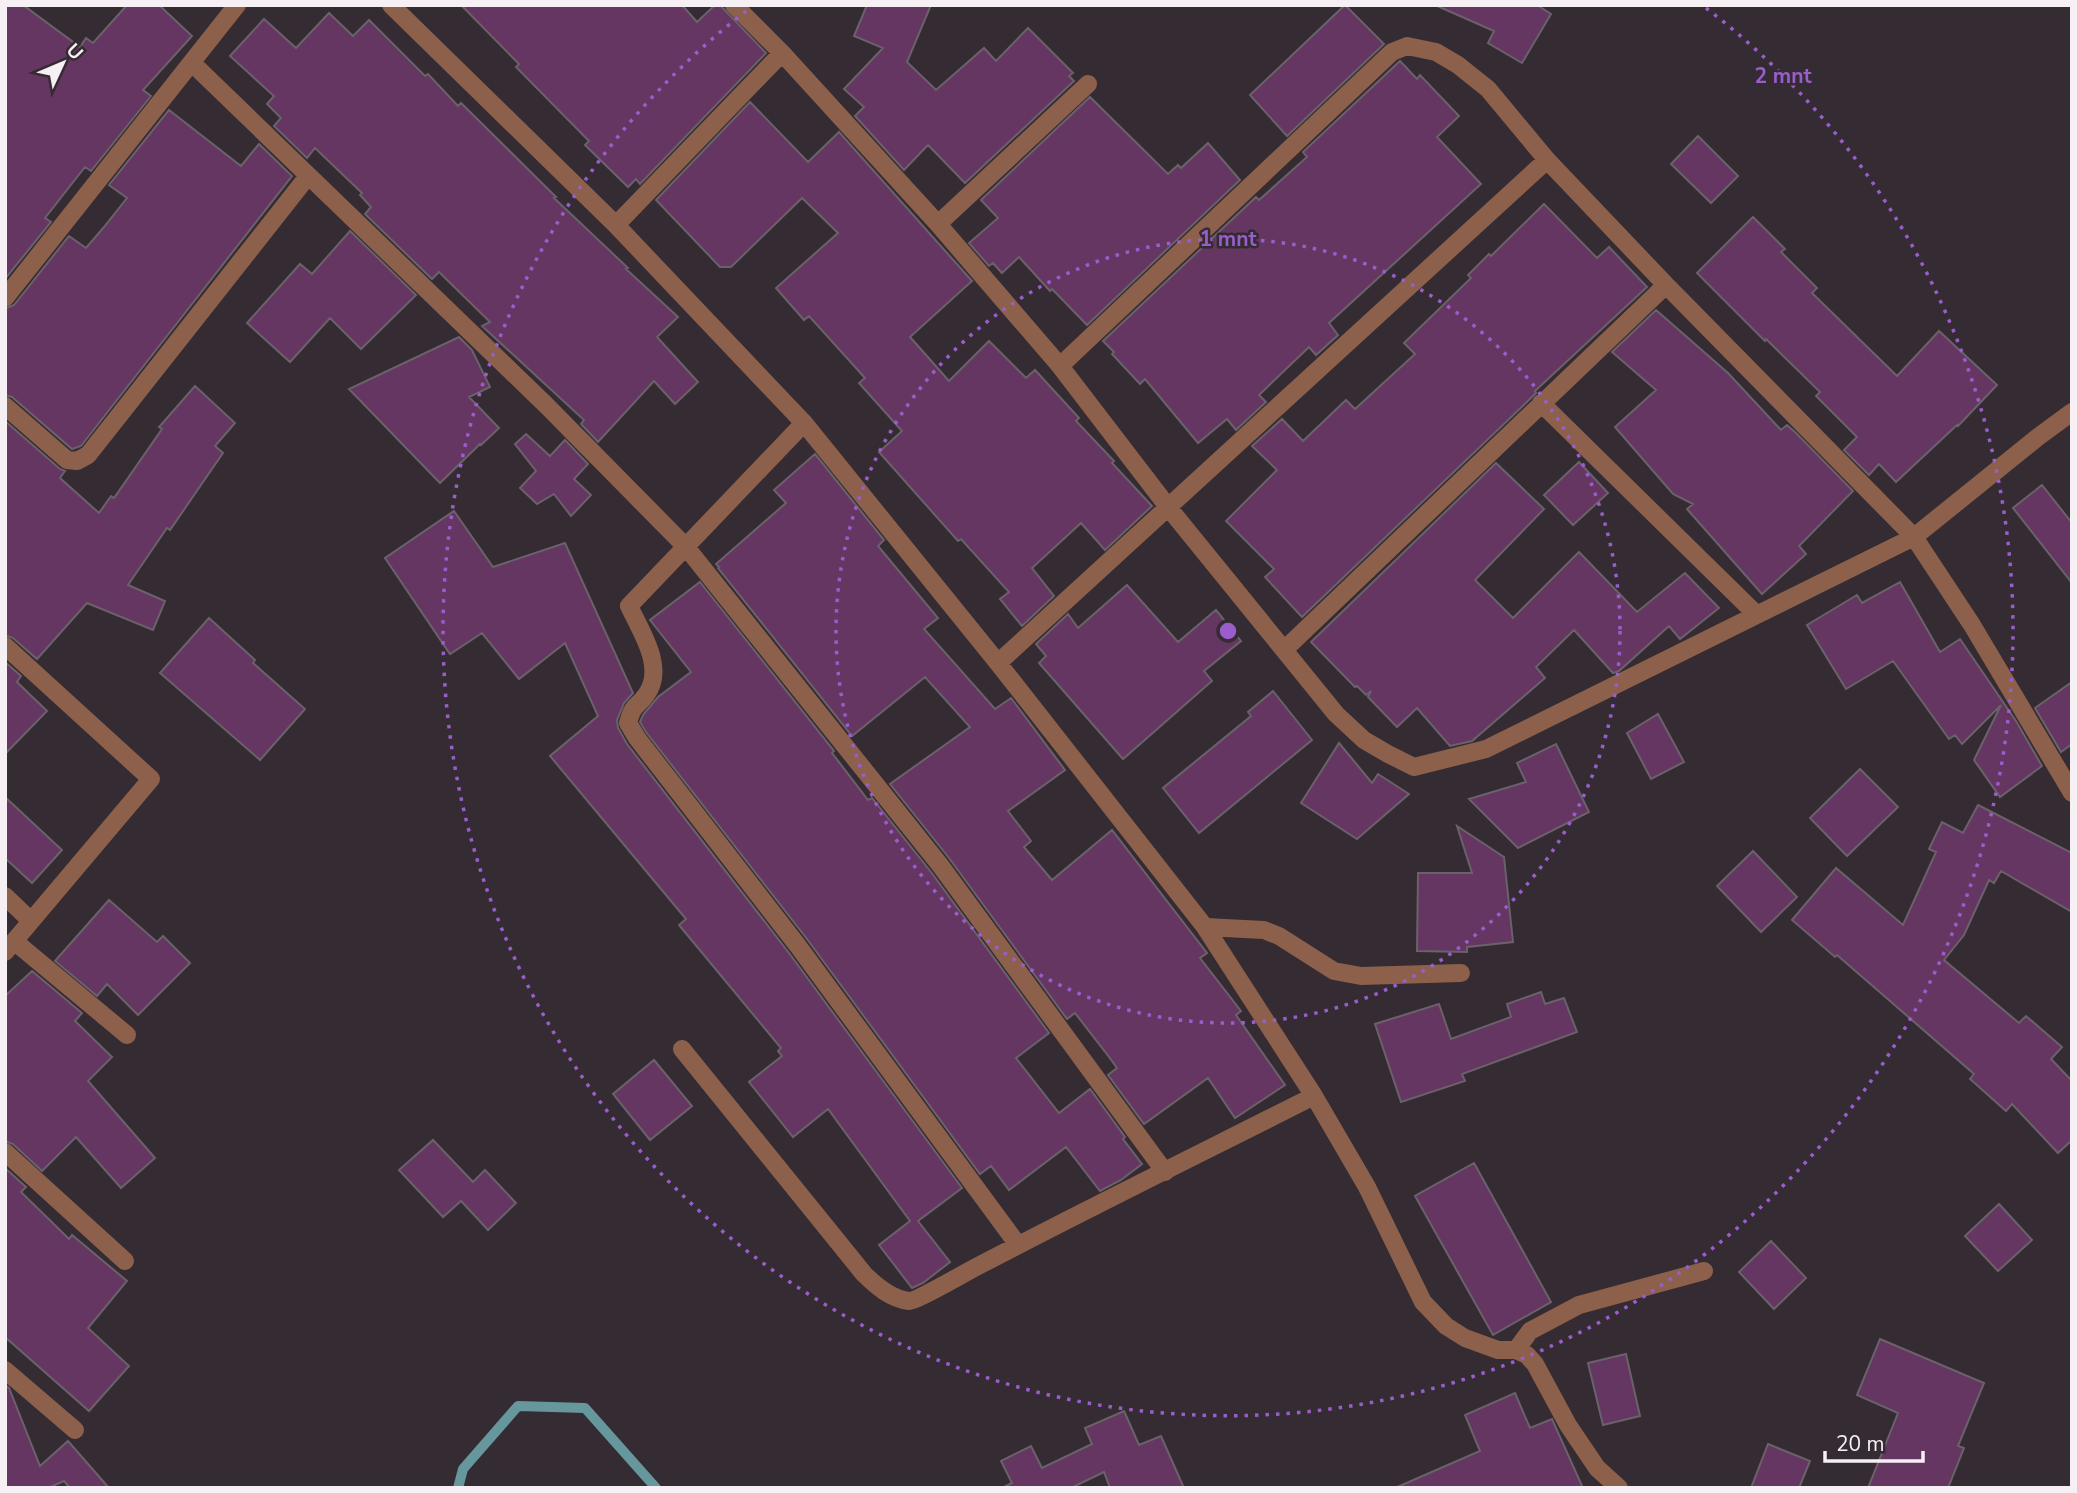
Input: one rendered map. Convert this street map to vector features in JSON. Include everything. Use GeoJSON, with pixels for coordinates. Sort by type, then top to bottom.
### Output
{"type":"FeatureCollection","features":[{"type":"Feature","properties":{"kind":"street"},"geometry":{"type":"LineString","coordinates":[[5,298],[237,5]]}},
{"type":"Feature","properties":{"kind":"street"},"geometry":{"type":"LineString","coordinates":[[391,5],[616,225],[804,423],[998,663],[1205,927],[1314,1096],[1367,1187],[1423,1302],[1446,1326],[1465,1338],[1498,1350],[1516,1350],[1527,1355],[1597,1468],[1619,1488]]}},
{"type":"Feature","properties":{"kind":"street"},"geometry":{"type":"LineString","coordinates":[[734,5],[782,53],[937,224],[1060,366],[1168,507],[1336,713],[1364,740],[1414,767],[1486,749],[1914,537],[2072,412]]}},
{"type":"Feature","properties":{"kind":"street"},"geometry":{"type":"LineString","coordinates":[[1060,366],[1392,52],[1407,46],[1436,52],[1458,65],[1488,89],[1547,160],[1914,537],[1972,625],[2072,793]]}},
{"type":"Feature","properties":{"kind":"street"},"geometry":{"type":"LineString","coordinates":[[616,225],[782,53]]}},
{"type":"Feature","properties":{"kind":"street"},"geometry":{"type":"LineString","coordinates":[[191,63],[546,405],[686,547],[940,864],[1165,1172]]}},
{"type":"Feature","properties":{"kind":"street"},"geometry":{"type":"LineString","coordinates":[[937,224],[1088,83]]}},
{"type":"Feature","properties":{"kind":"street"},"geometry":{"type":"LineString","coordinates":[[998,663],[1547,160]]}},
{"type":"Feature","properties":{"kind":"street"},"geometry":{"type":"LineString","coordinates":[[5,406],[67,460],[77,461],[88,455],[308,176]]}},
{"type":"Feature","properties":{"kind":"street"},"geometry":{"type":"LineString","coordinates":[[1284,650],[1666,285]]}},
{"type":"Feature","properties":{"kind":"street"},"geometry":{"type":"LineString","coordinates":[[1541,403],[1757,615]]}},
{"type":"Feature","properties":{"kind":"street"},"geometry":{"type":"LineString","coordinates":[[804,423],[629,606],[653,661],[654,677],[646,695],[632,708],[628,723],[798,946],[1018,1245]]}},
{"type":"Feature","properties":{"kind":"street"},"geometry":{"type":"LineString","coordinates":[[5,646],[151,779],[10,946],[127,1035]]}},
{"type":"Feature","properties":{"kind":"street"},"geometry":{"type":"LineString","coordinates":[[5,896],[31,921]]}},
{"type":"Feature","properties":{"kind":"street"},"geometry":{"type":"LineString","coordinates":[[1205,927],[1264,930],[1279,936],[1334,971],[1361,976],[1461,973]]}},
{"type":"Feature","properties":{"kind":"street"},"geometry":{"type":"LineString","coordinates":[[682,1049],[864,1274],[878,1287],[910,1301],[923,1297],[1018,1245],[1314,1096]]}},
{"type":"Feature","properties":{"kind":"street"},"geometry":{"type":"LineString","coordinates":[[5,1152],[125,1261]]}},
{"type":"Feature","properties":{"kind":"street"},"geometry":{"type":"LineString","coordinates":[[1516,1350],[1530,1331],[1579,1305],[1704,1271]]}},
{"type":"Feature","properties":{"kind":"street"},"geometry":{"type":"LineString","coordinates":[[5,1370],[75,1430]]}},
{"type":"Feature","properties":{"kind":"building"},"geometry":{"type":"Polygon","coordinates":[[[5,5],[23,5],[80,47],[86,38],[93,43],[127,5],[159,5],[192,36],[143,90],[151,96],[91,171],[85,167],[45,218],[51,222],[5,279],[5,5]]]}},
{"type":"Feature","properties":{"kind":"building"},"geometry":{"type":"Polygon","coordinates":[[[461,5],[682,5],[697,22],[715,5],[720,5],[766,53],[640,184],[636,179],[628,187],[585,145],[589,141],[516,67],[519,64],[461,5]]]}},
{"type":"Feature","properties":{"kind":"building"},"geometry":{"type":"Polygon","coordinates":[[[867,5],[931,5],[907,62],[936,90],[984,48],[996,61],[1028,28],[1073,73],[1069,76],[1074,81],[965,183],[928,145],[904,170],[855,116],[864,107],[844,89],[883,48],[854,36],[867,5]]]}},
{"type":"Feature","properties":{"kind":"building"},"geometry":{"type":"Polygon","coordinates":[[[1345,5],[1384,44],[1287,136],[1250,95],[1345,5]]]}},
{"type":"Feature","properties":{"kind":"building"},"geometry":{"type":"Polygon","coordinates":[[[1435,5],[1537,5],[1551,14],[1522,63],[1488,43],[1494,31],[1435,5]]]}},
{"type":"Feature","properties":{"kind":"building"},"geometry":{"type":"Polygon","coordinates":[[[329,13],[353,36],[369,20],[425,76],[428,74],[458,106],[461,103],[556,197],[554,198],[678,317],[657,337],[698,382],[675,404],[654,381],[598,442],[581,424],[584,420],[482,326],[490,322],[439,272],[432,279],[365,214],[371,207],[360,195],[362,193],[315,148],[307,158],[274,126],[281,118],[267,104],[274,96],[230,56],[264,19],[296,48],[329,13]]]}},
{"type":"Feature","properties":{"kind":"building"},"geometry":{"type":"Polygon","coordinates":[[[1400,61],[1417,79],[1420,75],[1459,116],[1437,137],[1481,184],[1329,323],[1338,335],[1316,355],[1309,347],[1259,395],[1266,402],[1236,430],[1227,419],[1198,443],[1145,379],[1140,384],[1103,341],[1256,197],[1259,200],[1307,157],[1303,152],[1400,61]]]}},
{"type":"Feature","properties":{"kind":"building"},"geometry":{"type":"Polygon","coordinates":[[[1090,97],[1168,174],[1178,165],[1181,168],[1208,143],[1240,180],[1087,325],[1052,289],[1050,291],[1019,257],[1002,273],[993,263],[989,266],[969,243],[998,218],[981,200],[1090,97]]]}},
{"type":"Feature","properties":{"kind":"building"},"geometry":{"type":"Polygon","coordinates":[[[750,102],[808,162],[839,132],[972,281],[910,337],[949,381],[989,341],[1026,378],[1035,370],[1079,418],[1076,421],[1114,461],[1112,463],[1152,506],[1105,550],[1081,523],[1032,568],[1054,596],[1022,626],[1000,599],[1009,592],[961,539],[958,541],[879,452],[902,431],[859,383],[865,378],[809,316],[804,320],[776,288],[838,233],[802,198],[731,267],[720,267],[656,200],[750,102]]]}},
{"type":"Feature","properties":{"kind":"building"},"geometry":{"type":"Polygon","coordinates":[[[169,110],[241,166],[259,144],[292,176],[81,446],[72,449],[12,397],[5,395],[5,309],[14,305],[69,236],[86,248],[104,227],[127,198],[109,185],[169,110]]]}},
{"type":"Feature","properties":{"kind":"building"},"geometry":{"type":"Polygon","coordinates":[[[1698,136],[1738,176],[1711,203],[1671,164],[1698,136]]]}},
{"type":"Feature","properties":{"kind":"building"},"geometry":{"type":"Polygon","coordinates":[[[1544,204],[1597,258],[1609,247],[1647,287],[1535,391],[1531,398],[1302,617],[1265,577],[1274,569],[1226,521],[1277,470],[1252,446],[1282,419],[1303,441],[1346,400],[1355,409],[1415,354],[1404,343],[1471,278],[1468,275],[1489,254],[1491,256],[1544,204]]]}},
{"type":"Feature","properties":{"kind":"building"},"geometry":{"type":"Polygon","coordinates":[[[1753,217],[1785,249],[1781,252],[1817,288],[1812,293],[1897,376],[1939,331],[1997,385],[1958,426],[1896,482],[1879,464],[1869,475],[1844,450],[1857,437],[1816,396],[1820,392],[1697,273],[1753,217]]]}},
{"type":"Feature","properties":{"kind":"building"},"geometry":{"type":"Polygon","coordinates":[[[350,231],[416,295],[361,349],[330,318],[290,362],[247,323],[300,264],[312,274],[350,231]]]}},
{"type":"Feature","properties":{"kind":"building"},"geometry":{"type":"Polygon","coordinates":[[[1656,310],[1728,373],[1781,430],[1787,425],[1795,432],[1853,491],[1799,546],[1806,554],[1762,594],[1687,509],[1693,504],[1673,494],[1615,427],[1656,390],[1612,352],[1656,310]]]}},
{"type":"Feature","properties":{"kind":"building"},"geometry":{"type":"Polygon","coordinates":[[[459,337],[472,350],[490,387],[469,397],[499,428],[440,483],[349,389],[459,337]]]}},
{"type":"Feature","properties":{"kind":"building"},"geometry":{"type":"Polygon","coordinates":[[[195,386],[235,423],[215,446],[223,453],[128,585],[165,601],[153,630],[87,603],[37,659],[13,638],[5,635],[5,421],[65,471],[60,478],[99,513],[111,496],[114,498],[162,429],[159,427],[195,386]]]}},
{"type":"Feature","properties":{"kind":"building"},"geometry":{"type":"Polygon","coordinates":[[[526,434],[550,456],[565,440],[588,464],[574,479],[591,495],[571,516],[554,494],[537,504],[520,488],[536,471],[515,444],[526,434]]]}},
{"type":"Feature","properties":{"kind":"building"},"geometry":{"type":"Polygon","coordinates":[[[815,454],[884,540],[878,546],[938,618],[924,629],[995,709],[1011,698],[1065,770],[1008,811],[1031,841],[1024,847],[1052,880],[1112,830],[1207,953],[1200,958],[1241,1011],[1236,1015],[1285,1085],[1235,1118],[1208,1078],[1144,1124],[1108,1075],[1117,1068],[1109,1057],[1075,1013],[1067,1019],[949,858],[890,784],[970,727],[925,677],[852,736],[718,568],[716,564],[786,503],[774,490],[815,454]]]}},
{"type":"Feature","properties":{"kind":"building"},"geometry":{"type":"Polygon","coordinates":[[[1579,462],[1608,493],[1573,525],[1544,495],[1579,462]]]}},
{"type":"Feature","properties":{"kind":"building"},"geometry":{"type":"Polygon","coordinates":[[[1496,463],[1544,509],[1475,580],[1513,618],[1579,552],[1637,612],[1685,573],[1719,608],[1680,639],[1669,626],[1619,671],[1613,673],[1574,630],[1536,667],[1545,678],[1472,741],[1450,746],[1417,708],[1397,727],[1368,697],[1371,691],[1366,695],[1355,687],[1311,642],[1496,463]]]}},
{"type":"Feature","properties":{"kind":"building"},"geometry":{"type":"Polygon","coordinates":[[[2042,485],[2072,523],[2072,583],[2013,508],[2042,485]]]}},
{"type":"Feature","properties":{"kind":"building"},"geometry":{"type":"Polygon","coordinates":[[[454,511],[493,567],[565,543],[633,693],[624,703],[617,720],[618,728],[627,744],[789,953],[962,1188],[918,1221],[950,1262],[923,1283],[912,1288],[879,1245],[910,1221],[828,1109],[793,1137],[749,1082],[782,1056],[778,1051],[781,1048],[679,925],[686,919],[550,756],[598,716],[565,643],[519,679],[482,633],[450,654],[385,558],[454,511]]]}},
{"type":"Feature","properties":{"kind":"building"},"geometry":{"type":"Polygon","coordinates":[[[700,582],[834,751],[832,753],[868,800],[872,798],[931,872],[1049,1033],[1016,1058],[1059,1113],[1090,1089],[1125,1137],[1123,1139],[1142,1164],[1121,1180],[1100,1191],[1066,1147],[1009,1190],[991,1166],[980,1174],[807,939],[646,732],[640,722],[643,715],[658,697],[691,672],[650,620],[700,582]]]}},
{"type":"Feature","properties":{"kind":"building"},"geometry":{"type":"Polygon","coordinates":[[[1900,582],[1940,652],[1960,639],[2016,721],[2042,766],[2000,797],[1974,760],[2001,705],[1962,744],[1955,735],[1949,739],[1893,661],[1846,689],[1807,625],[1857,595],[1862,603],[1900,582]]]}},
{"type":"Feature","properties":{"kind":"building"},"geometry":{"type":"Polygon","coordinates":[[[1127,585],[1178,642],[1216,610],[1241,641],[1204,671],[1212,681],[1123,759],[1039,663],[1046,656],[1036,644],[1068,614],[1078,628],[1127,585]]]}},
{"type":"Feature","properties":{"kind":"building"},"geometry":{"type":"Polygon","coordinates":[[[209,618],[255,660],[253,663],[305,709],[260,760],[160,673],[209,618]]]}},
{"type":"Feature","properties":{"kind":"building"},"geometry":{"type":"Polygon","coordinates":[[[5,662],[21,676],[17,682],[47,711],[5,754],[5,662]]]}},
{"type":"Feature","properties":{"kind":"building"},"geometry":{"type":"Polygon","coordinates":[[[2072,682],[2072,744],[2061,752],[2035,708],[2072,682]]]}},
{"type":"Feature","properties":{"kind":"building"},"geometry":{"type":"Polygon","coordinates":[[[1273,691],[1312,740],[1199,833],[1163,788],[1251,716],[1248,712],[1273,691]]]}},
{"type":"Feature","properties":{"kind":"building"},"geometry":{"type":"Polygon","coordinates":[[[1658,714],[1684,762],[1651,779],[1627,733],[1658,714]]]}},
{"type":"Feature","properties":{"kind":"building"},"geometry":{"type":"Polygon","coordinates":[[[1339,743],[1372,783],[1378,774],[1409,794],[1357,839],[1301,803],[1339,743]]]}},
{"type":"Feature","properties":{"kind":"building"},"geometry":{"type":"Polygon","coordinates":[[[1556,744],[1589,812],[1518,848],[1469,799],[1526,782],[1517,763],[1556,744]]]}},
{"type":"Feature","properties":{"kind":"building"},"geometry":{"type":"Polygon","coordinates":[[[1860,769],[1898,807],[1847,856],[1810,818],[1860,769]]]}},
{"type":"Feature","properties":{"kind":"building"},"geometry":{"type":"Polygon","coordinates":[[[5,797],[62,850],[32,883],[5,858],[5,797]]]}},
{"type":"Feature","properties":{"kind":"building"},"geometry":{"type":"Polygon","coordinates":[[[1978,805],[2072,853],[2072,912],[2001,871],[1994,883],[1989,880],[1964,935],[1944,960],[2019,1023],[2026,1016],[2062,1047],[2051,1059],[2072,1081],[2072,1140],[2058,1153],[2012,1104],[2006,1111],[1970,1079],[1974,1074],[1837,955],[1835,957],[1792,920],[1836,868],[1903,925],[1936,852],[1929,849],[1942,822],[1963,833],[1978,805]]]}},
{"type":"Feature","properties":{"kind":"building"},"geometry":{"type":"Polygon","coordinates":[[[1457,826],[1504,857],[1513,942],[1467,947],[1467,952],[1417,951],[1418,873],[1472,873],[1457,826]]]}},
{"type":"Feature","properties":{"kind":"building"},"geometry":{"type":"Polygon","coordinates":[[[1753,851],[1797,897],[1761,932],[1717,886],[1753,851]]]}},
{"type":"Feature","properties":{"kind":"building"},"geometry":{"type":"Polygon","coordinates":[[[109,900],[157,942],[163,936],[190,963],[138,1015],[107,984],[97,996],[55,961],[109,900]]]}},
{"type":"Feature","properties":{"kind":"building"},"geometry":{"type":"Polygon","coordinates":[[[32,971],[82,1013],[75,1021],[112,1057],[88,1081],[155,1158],[121,1188],[76,1137],[42,1171],[13,1144],[5,1141],[5,996],[32,971]]]}},
{"type":"Feature","properties":{"kind":"building"},"geometry":{"type":"Polygon","coordinates":[[[1541,992],[1545,1004],[1564,998],[1577,1032],[1462,1074],[1465,1081],[1401,1102],[1375,1024],[1439,1004],[1451,1039],[1511,1017],[1507,1004],[1541,992]]]}},
{"type":"Feature","properties":{"kind":"building"},"geometry":{"type":"Polygon","coordinates":[[[654,1060],[692,1106],[650,1140],[613,1094],[654,1060]]]}},
{"type":"Feature","properties":{"kind":"building"},"geometry":{"type":"Polygon","coordinates":[[[433,1140],[473,1182],[485,1170],[516,1203],[488,1230],[461,1201],[443,1217],[399,1170],[433,1140]]]}},
{"type":"Feature","properties":{"kind":"building"},"geometry":{"type":"Polygon","coordinates":[[[1474,1163],[1551,1302],[1493,1335],[1415,1196],[1474,1163]]]}},
{"type":"Feature","properties":{"kind":"building"},"geometry":{"type":"Polygon","coordinates":[[[5,1168],[26,1187],[21,1192],[69,1239],[72,1235],[127,1281],[88,1328],[129,1366],[89,1411],[5,1337],[5,1168]]]}},
{"type":"Feature","properties":{"kind":"building"},"geometry":{"type":"Polygon","coordinates":[[[1999,1204],[2032,1240],[1998,1271],[1965,1236],[1999,1204]]]}},
{"type":"Feature","properties":{"kind":"building"},"geometry":{"type":"Polygon","coordinates":[[[1771,1241],[1806,1278],[1774,1309],[1739,1272],[1771,1241]]]}},
{"type":"Feature","properties":{"kind":"building"},"geometry":{"type":"Polygon","coordinates":[[[1880,1339],[1984,1383],[1958,1446],[1964,1448],[1948,1488],[1868,1488],[1898,1413],[1857,1395],[1880,1339]]]}},
{"type":"Feature","properties":{"kind":"building"},"geometry":{"type":"Polygon","coordinates":[[[1626,1354],[1640,1416],[1603,1425],[1588,1363],[1626,1354]]]}},
{"type":"Feature","properties":{"kind":"building"},"geometry":{"type":"Polygon","coordinates":[[[5,1385],[9,1388],[40,1466],[68,1441],[109,1488],[70,1488],[64,1481],[48,1488],[5,1488],[5,1385]]]}},
{"type":"Feature","properties":{"kind":"building"},"geometry":{"type":"Polygon","coordinates":[[[1515,1393],[1530,1428],[1552,1419],[1583,1488],[1395,1488],[1480,1451],[1465,1415],[1515,1393]]]}},
{"type":"Feature","properties":{"kind":"building"},"geometry":{"type":"Polygon","coordinates":[[[1124,1411],[1139,1445],[1161,1436],[1184,1488],[1110,1488],[1104,1472],[1071,1488],[1002,1488],[1012,1483],[1001,1461],[1031,1446],[1042,1468],[1092,1444],[1085,1428],[1124,1411]]]}},
{"type":"Feature","properties":{"kind":"building"},"geometry":{"type":"Polygon","coordinates":[[[1768,1444],[1810,1461],[1799,1488],[1751,1488],[1768,1444]]]}},
{"type":"Feature","properties":{"kind":"waterway"},"geometry":{"type":"LineString","coordinates":[[458,1488],[463,1469],[518,1406],[585,1408],[656,1488]]}}]}
